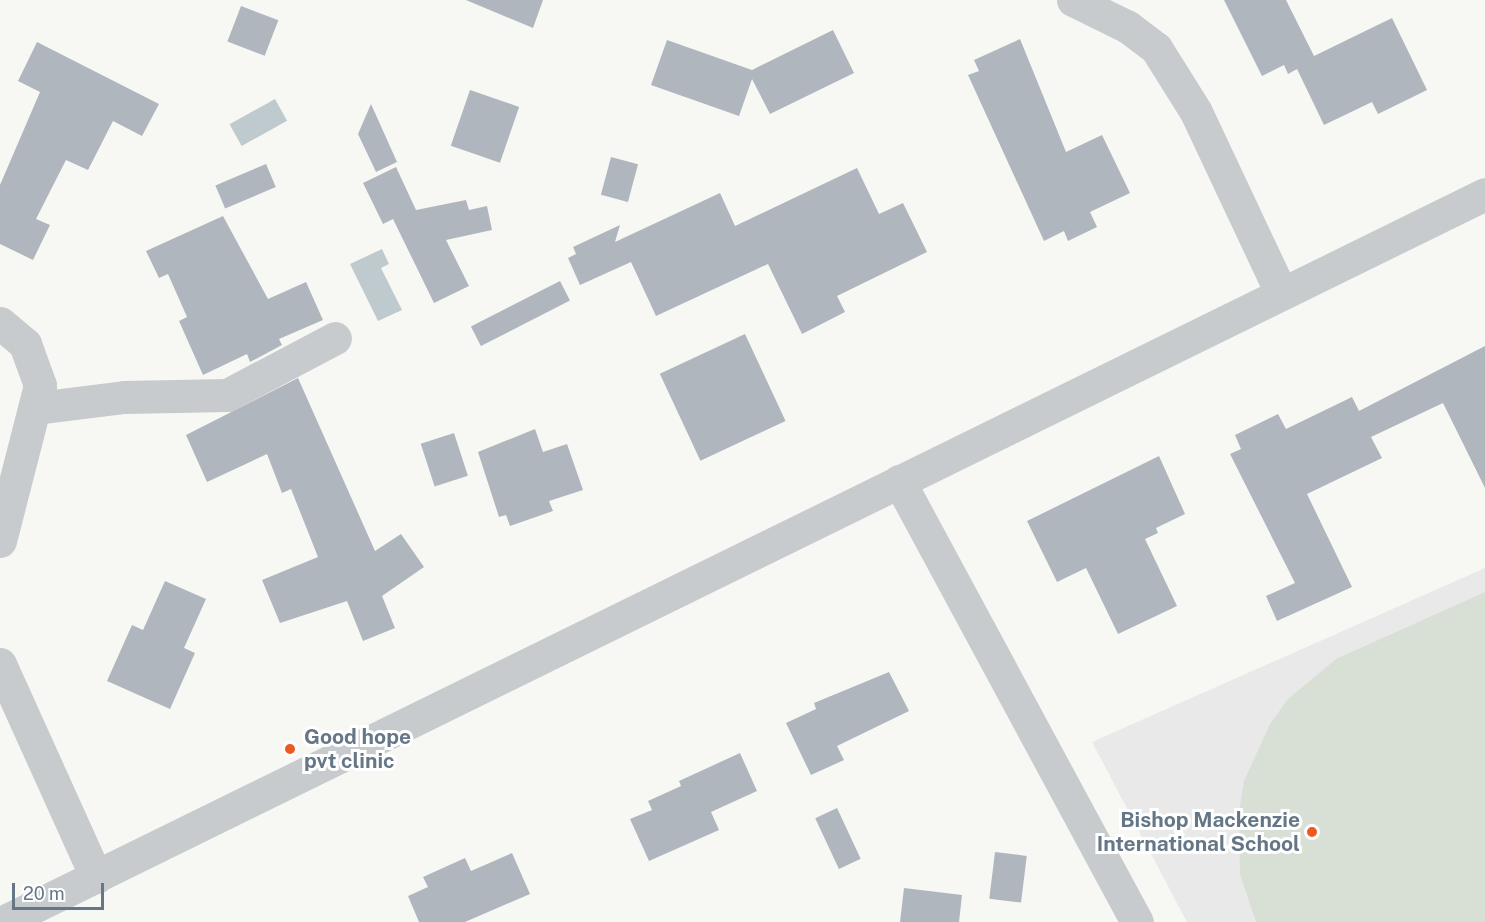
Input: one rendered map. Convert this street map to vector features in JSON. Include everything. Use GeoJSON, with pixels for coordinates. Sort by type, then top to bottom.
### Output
{"type":"FeatureCollection","features":[{"type":"Feature","properties":{"kind":"street"},"geometry":{"type":"LineString","coordinates":[[1073,0],[1128,27],[1156,48],[1196,112],[1281,293]]}},
{"type":"Feature","properties":{"kind":"street"},"geometry":{"type":"LineString","coordinates":[[3,922],[1485,194]]}},
{"type":"Feature","properties":{"kind":"street"},"geometry":{"type":"LineString","coordinates":[[0,322],[36,361],[36,408],[0,541]]}},
{"type":"Feature","properties":{"kind":"street"},"geometry":{"type":"LineString","coordinates":[[36,408],[124,397],[227,395],[335,338]]}},
{"type":"Feature","properties":{"kind":"street"},"geometry":{"type":"LineString","coordinates":[[899,481],[1137,922]]}},
{"type":"Feature","properties":{"kind":"street"},"geometry":{"type":"LineString","coordinates":[[0,664],[96,877]]}},
{"type":"Feature","properties":{"kind":"shaded area"},"geometry":{"type":"Polygon","coordinates":[[[275,99],[287,121],[242,146],[230,124],[275,99]]]}},
{"type":"Feature","properties":{"kind":"shaded area"},"geometry":{"type":"Polygon","coordinates":[[[382,249],[389,264],[381,268],[402,310],[378,321],[350,264],[382,249]]]}},
{"type":"Feature","properties":{"kind":"shaded area","name":"Bishop Mackenzie International School"},"geometry":{"type":"Polygon","coordinates":[[[1485,568],[1485,922],[1187,922],[1092,742],[1485,568]]]}},
{"type":"Feature","properties":{"kind":"shaded area","name":"Bishop Mackenzie International School"},"geometry":{"type":"Polygon","coordinates":[[[1485,592],[1485,922],[1256,922],[1240,874],[1239,812],[1244,781],[1270,724],[1288,699],[1336,659],[1485,592]]]}},
{"type":"Feature","properties":{"kind":"building"},"geometry":{"type":"Polygon","coordinates":[[[466,0],[543,0],[533,28],[466,0]]]}},
{"type":"Feature","properties":{"kind":"building"},"geometry":{"type":"Polygon","coordinates":[[[1224,0],[1286,0],[1314,56],[1392,18],[1427,90],[1378,114],[1372,102],[1324,125],[1297,69],[1288,74],[1284,65],[1262,76],[1224,0]]]}},
{"type":"Feature","properties":{"kind":"building"},"geometry":{"type":"Polygon","coordinates":[[[241,6],[278,20],[265,56],[227,41],[241,6]]]}},
{"type":"Feature","properties":{"kind":"building"},"geometry":{"type":"Polygon","coordinates":[[[833,30],[854,73],[770,114],[752,79],[739,116],[651,85],[667,40],[752,70],[833,30]]]}},
{"type":"Feature","properties":{"kind":"building"},"geometry":{"type":"Polygon","coordinates":[[[1020,39],[1066,152],[1102,135],[1130,193],[1090,212],[1097,227],[1068,241],[1064,231],[1044,241],[968,75],[979,71],[974,60],[1020,39]]]}},
{"type":"Feature","properties":{"kind":"building"},"geometry":{"type":"Polygon","coordinates":[[[37,42],[159,104],[142,136],[113,121],[88,170],[66,160],[36,219],[50,225],[33,260],[0,244],[0,185],[40,92],[18,81],[37,42]]]}},
{"type":"Feature","properties":{"kind":"building"},"geometry":{"type":"Polygon","coordinates":[[[470,90],[519,107],[500,163],[451,146],[470,90]]]}},
{"type":"Feature","properties":{"kind":"building"},"geometry":{"type":"Polygon","coordinates":[[[371,104],[397,162],[376,172],[358,134],[371,104]]]}},
{"type":"Feature","properties":{"kind":"building"},"geometry":{"type":"Polygon","coordinates":[[[611,157],[638,164],[628,202],[601,195],[611,157]]]}},
{"type":"Feature","properties":{"kind":"building"},"geometry":{"type":"Polygon","coordinates":[[[266,164],[276,187],[225,209],[215,185],[266,164]]]}},
{"type":"Feature","properties":{"kind":"building"},"geometry":{"type":"Polygon","coordinates":[[[396,167],[416,210],[466,200],[469,210],[487,206],[492,230],[446,240],[469,286],[434,303],[393,219],[383,224],[363,183],[396,167]]]}},
{"type":"Feature","properties":{"kind":"building"},"geometry":{"type":"Polygon","coordinates":[[[857,168],[879,214],[903,203],[927,252],[837,296],[845,312],[802,334],[768,264],[656,316],[631,262],[580,285],[568,258],[576,254],[573,247],[620,225],[615,242],[720,193],[735,226],[857,168]]]}},
{"type":"Feature","properties":{"kind":"building"},"geometry":{"type":"Polygon","coordinates":[[[223,216],[268,299],[306,282],[323,320],[279,339],[282,345],[250,362],[247,354],[203,375],[179,321],[187,317],[168,274],[159,278],[146,251],[223,216]]]}},
{"type":"Feature","properties":{"kind":"building"},"geometry":{"type":"Polygon","coordinates":[[[560,281],[570,301],[481,346],[471,326],[560,281]]]}},
{"type":"Feature","properties":{"kind":"building"},"geometry":{"type":"Polygon","coordinates":[[[745,334],[786,421],[700,461],[660,374],[745,334]]]}},
{"type":"Feature","properties":{"kind":"building"},"geometry":{"type":"Polygon","coordinates":[[[1485,346],[1485,488],[1443,403],[1371,437],[1382,458],[1307,494],[1352,587],[1277,621],[1266,596],[1295,583],[1230,454],[1241,449],[1235,435],[1278,414],[1286,429],[1352,397],[1359,411],[1485,346]]]}},
{"type":"Feature","properties":{"kind":"building"},"geometry":{"type":"Polygon","coordinates":[[[298,378],[375,551],[401,534],[424,567],[382,596],[395,628],[363,641],[347,601],[280,623],[262,580],[318,557],[291,489],[282,493],[267,454],[207,482],[186,435],[298,378]]]}},
{"type":"Feature","properties":{"kind":"building"},"geometry":{"type":"Polygon","coordinates":[[[535,429],[543,452],[567,444],[583,490],[549,501],[553,511],[510,526],[506,515],[499,517],[478,452],[535,429]]]}},
{"type":"Feature","properties":{"kind":"building"},"geometry":{"type":"Polygon","coordinates":[[[454,433],[468,476],[435,487],[421,444],[454,433]]]}},
{"type":"Feature","properties":{"kind":"building"},"geometry":{"type":"Polygon","coordinates":[[[1159,456],[1185,514],[1156,528],[1158,533],[1145,539],[1177,606],[1118,634],[1086,568],[1057,582],[1027,521],[1159,456]]]}},
{"type":"Feature","properties":{"kind":"building"},"geometry":{"type":"Polygon","coordinates":[[[165,581],[206,599],[184,648],[195,653],[170,709],[107,681],[132,625],[143,630],[165,581]]]}},
{"type":"Feature","properties":{"kind":"building"},"geometry":{"type":"Polygon","coordinates":[[[889,672],[909,711],[837,746],[844,760],[811,775],[786,723],[816,709],[814,703],[889,672]]]}},
{"type":"Feature","properties":{"kind":"building"},"geometry":{"type":"Polygon","coordinates":[[[740,753],[757,791],[711,812],[719,830],[649,861],[630,819],[652,810],[648,801],[681,786],[679,781],[740,753]]]}},
{"type":"Feature","properties":{"kind":"building"},"geometry":{"type":"Polygon","coordinates":[[[837,808],[861,859],[839,869],[815,818],[837,808]]]}},
{"type":"Feature","properties":{"kind":"building"},"geometry":{"type":"Polygon","coordinates":[[[995,852],[1027,856],[1021,903],[989,899],[995,852]]]}},
{"type":"Feature","properties":{"kind":"building"},"geometry":{"type":"Polygon","coordinates":[[[512,853],[530,894],[465,922],[419,922],[408,896],[428,887],[423,877],[465,858],[471,871],[512,853]]]}},
{"type":"Feature","properties":{"kind":"building"},"geometry":{"type":"Polygon","coordinates":[[[904,888],[962,895],[959,922],[900,922],[904,888]]]}},
{"type":"Feature","properties":{"kind":"place","name":"Good hope pvt clinic"},"geometry":{"type":"Point","coordinates":[290,749]}},
{"type":"Feature","properties":{"kind":"place","name":"Bishop Mackenzie International School"},"geometry":{"type":"Point","coordinates":[1312,832]}}]}
